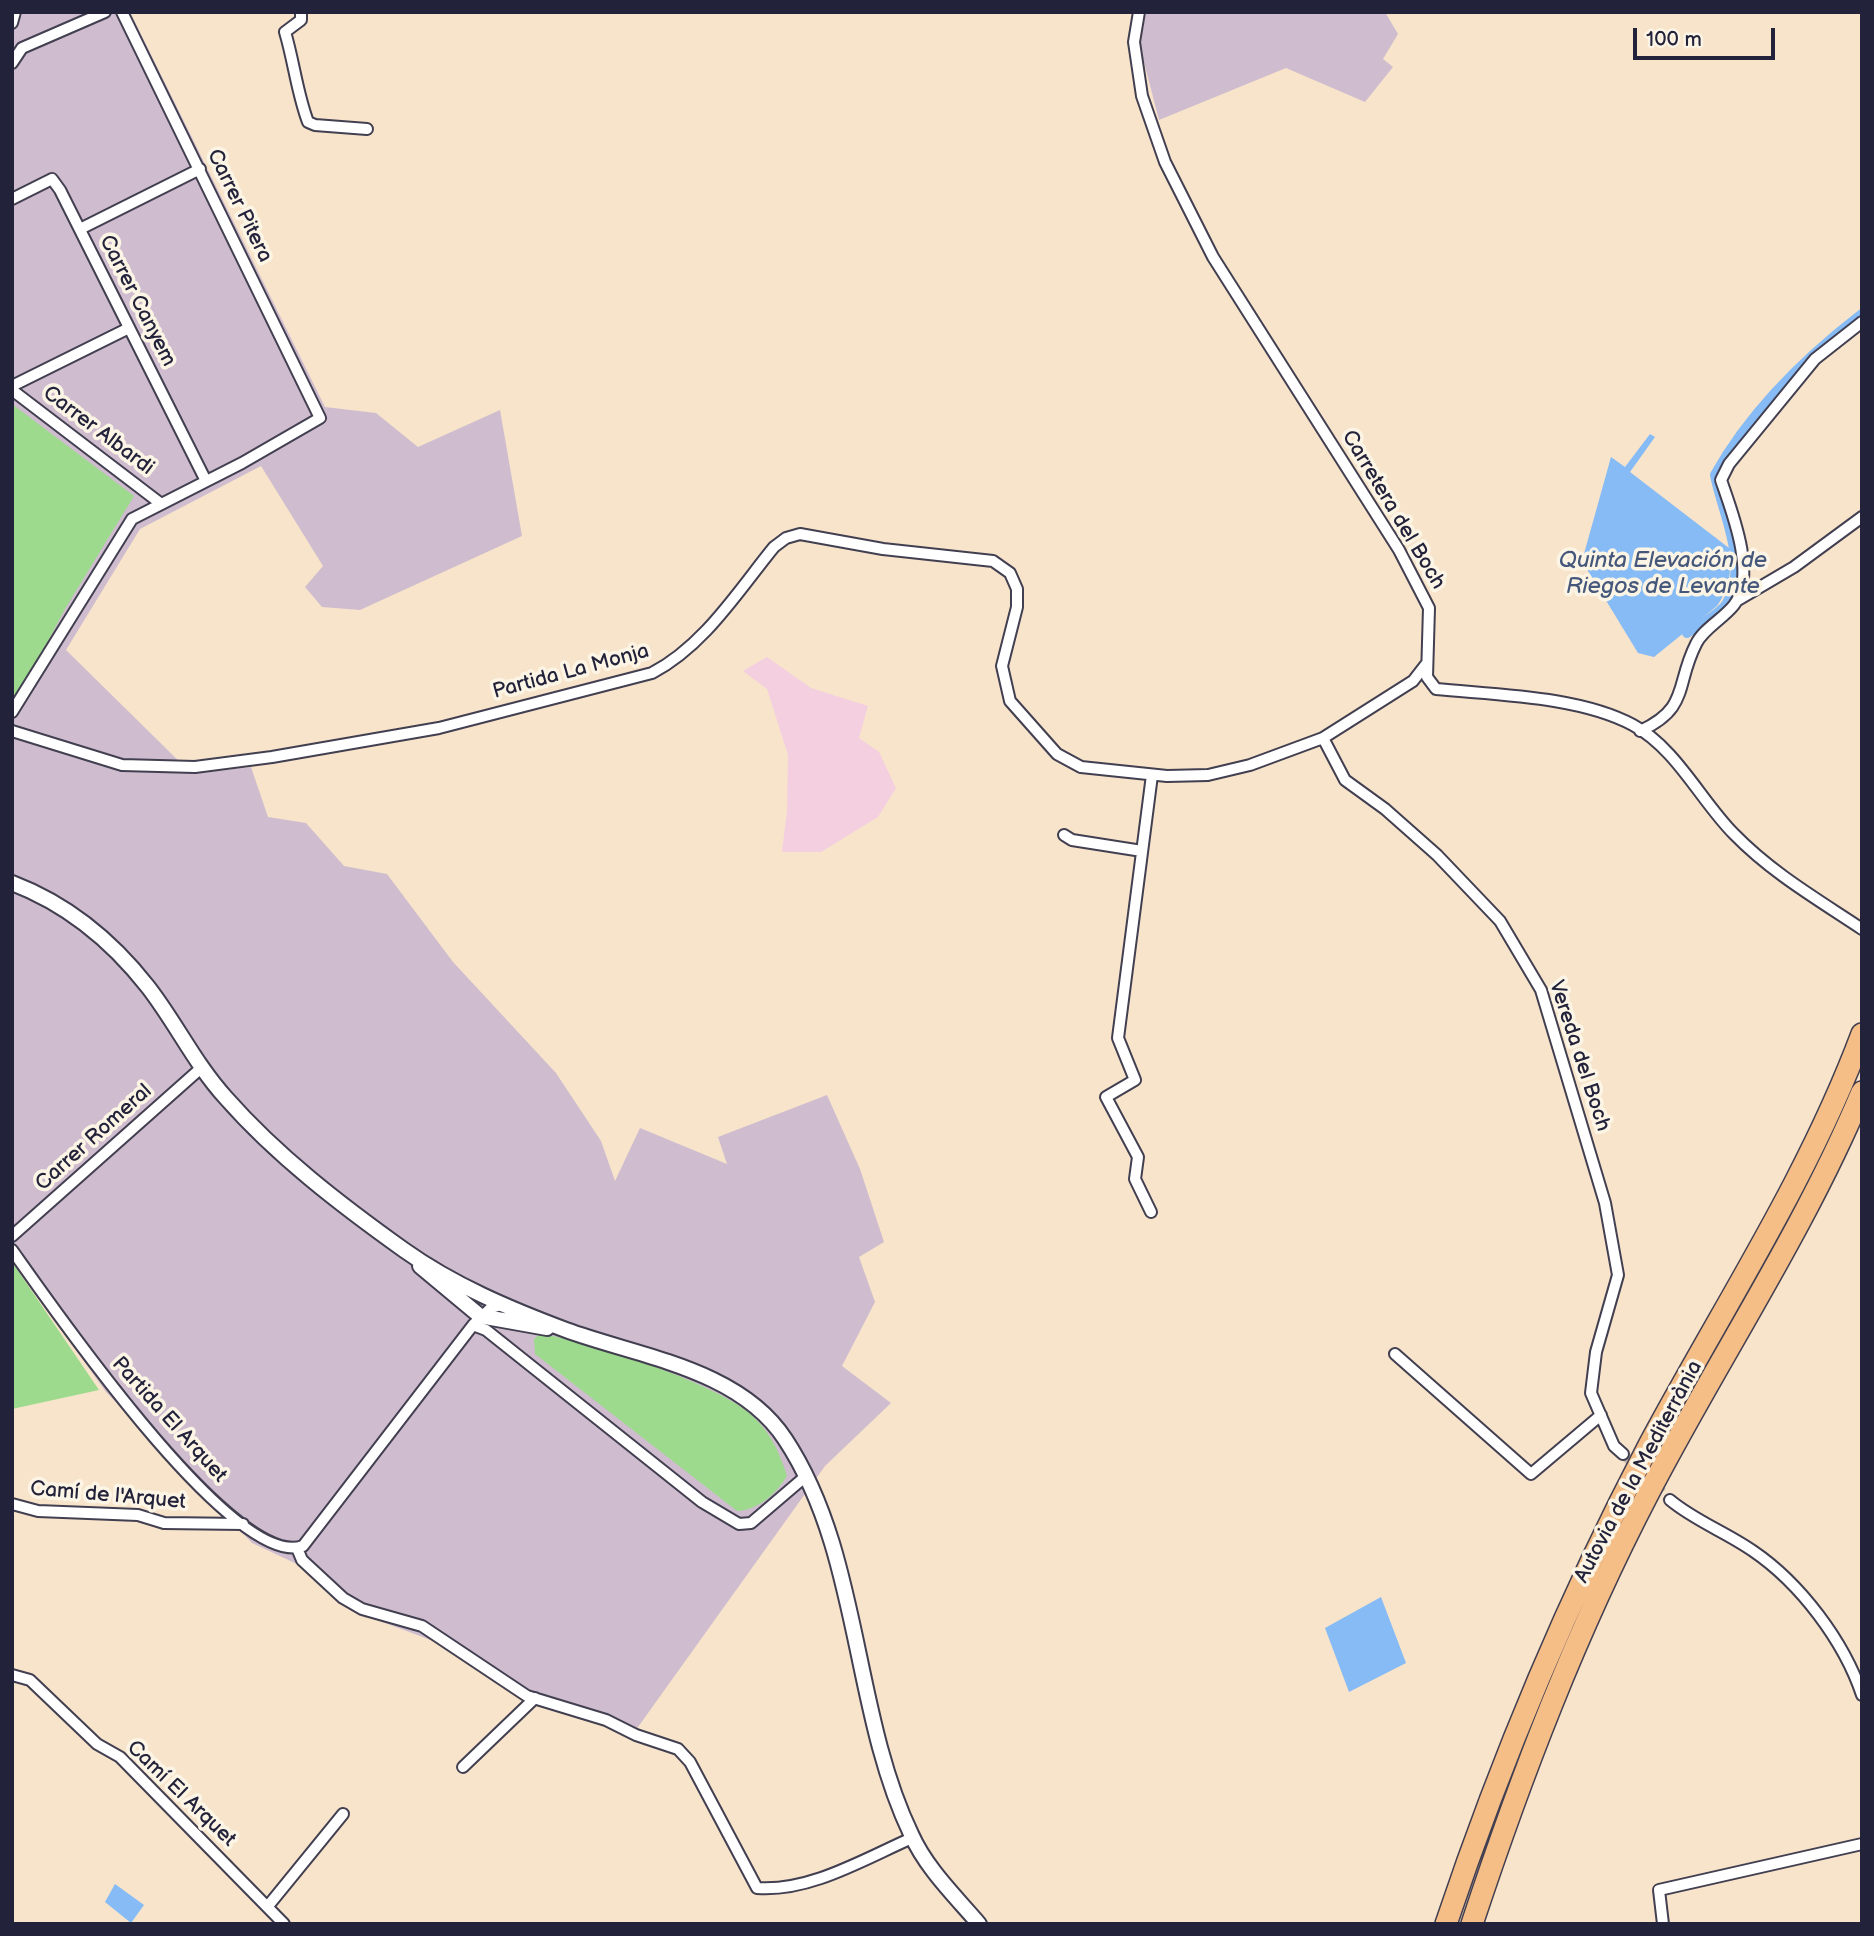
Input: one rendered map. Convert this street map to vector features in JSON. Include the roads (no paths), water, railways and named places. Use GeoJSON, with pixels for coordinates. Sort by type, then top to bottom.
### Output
{"type":"FeatureCollection","features":[{"type":"Feature","properties":{"kind":"highway","name":"Autovia de la Mediterrània"},"geometry":{"type":"LineString","coordinates":[[1446,1924],[1504,1763],[1594,1555],[1657,1432],[1803,1170],[1862,1034]]}},
{"type":"Feature","properties":{"kind":"highway","name":"Autovia de la Mediterrània"},"geometry":{"type":"LineString","coordinates":[[1472,1924],[1515,1795],[1605,1580],[1648,1493],[1804,1216],[1862,1093]]}},
{"type":"Feature","properties":{"kind":"street"},"geometry":{"type":"LineString","coordinates":[[12,23],[15,12]]}},
{"type":"Feature","properties":{"kind":"street"},"geometry":{"type":"LineString","coordinates":[[12,63],[22,48],[105,12]]}},
{"type":"Feature","properties":{"kind":"street","name":"Carrer Pitera"},"geometry":{"type":"LineString","coordinates":[[122,12],[320,418],[206,481]]}},
{"type":"Feature","properties":{"kind":"street"},"geometry":{"type":"LineString","coordinates":[[301,12],[301,20],[285,32],[296,68],[299,98],[308,122],[315,125],[368,129]]}},
{"type":"Feature","properties":{"kind":"street","name":"Carretera del Boch"},"geometry":{"type":"LineString","coordinates":[[1139,12],[1134,41],[1142,96],[1165,162],[1213,257],[1399,550],[1429,608],[1427,663]]}},
{"type":"Feature","properties":{"kind":"street"},"geometry":{"type":"LineString","coordinates":[[80,229],[200,169]]}},
{"type":"Feature","properties":{"kind":"street","name":"Carrer Canyem"},"geometry":{"type":"LineString","coordinates":[[12,199],[52,179],[80,229],[206,481]]}},
{"type":"Feature","properties":{"kind":"street"},"geometry":{"type":"LineString","coordinates":[[1738,600],[1744,559],[1721,480],[1729,464],[1815,359],[1862,322]]}},
{"type":"Feature","properties":{"kind":"street"},"geometry":{"type":"LineString","coordinates":[[12,388],[129,328]]}},
{"type":"Feature","properties":{"kind":"street","name":"Carrer Albardi"},"geometry":{"type":"LineString","coordinates":[[12,388],[160,503]]}},
{"type":"Feature","properties":{"kind":"street"},"geometry":{"type":"LineString","coordinates":[[12,712],[132,519],[206,481]]}},
{"type":"Feature","properties":{"kind":"street"},"geometry":{"type":"LineString","coordinates":[[1640,731],[1657,723],[1676,706],[1696,642],[1738,600],[1794,567],[1862,517]]}},
{"type":"Feature","properties":{"kind":"street","name":"Partida La Monja"},"geometry":{"type":"LineString","coordinates":[[12,731],[122,765],[195,767],[272,757],[439,728],[652,673],[672,662],[694,643],[774,547],[786,538],[800,534],[883,550],[967,556],[993,561],[1010,573],[1017,589],[1017,607],[1004,649],[1002,666],[1004,685],[1019,714],[1057,754],[1081,767],[1152,775]]}},
{"type":"Feature","properties":{"kind":"street"},"geometry":{"type":"LineString","coordinates":[[1427,663],[1427,677],[1436,689],[1567,703],[1634,726],[1675,761],[1732,832],[1773,871],[1862,929]]}},
{"type":"Feature","properties":{"kind":"street"},"geometry":{"type":"LineString","coordinates":[[1151,1212],[1135,1179],[1138,1157],[1106,1097],[1135,1080],[1118,1038],[1152,775],[1208,775],[1250,765],[1323,738],[1413,681],[1427,663]]}},
{"type":"Feature","properties":{"kind":"street"},"geometry":{"type":"LineString","coordinates":[[12,701],[27,691]]}},
{"type":"Feature","properties":{"kind":"street","name":"Vereda del Boch"},"geometry":{"type":"LineString","coordinates":[[1323,738],[1345,780],[1385,809],[1437,855],[1500,921],[1541,990],[1605,1203],[1618,1275],[1596,1352],[1591,1393],[1614,1446],[1623,1454]]}},
{"type":"Feature","properties":{"kind":"street"},"geometry":{"type":"LineString","coordinates":[[1064,835],[1072,840],[1142,851]]}},
{"type":"Feature","properties":{"kind":"street"},"geometry":{"type":"LineString","coordinates":[[12,883],[45,895],[86,923],[115,950],[149,989],[200,1069],[230,1103],[295,1166],[406,1252],[485,1330],[702,1502],[739,1524],[751,1523],[806,1476]]}},
{"type":"Feature","properties":{"kind":"street","name":"Carrer Romeral"},"geometry":{"type":"LineString","coordinates":[[12,1236],[200,1069]]}},
{"type":"Feature","properties":{"kind":"street","name":"Partida El Arquet"},"geometry":{"type":"LineString","coordinates":[[12,1250],[82,1351],[191,1479],[243,1524],[276,1547],[297,1548]]}},
{"type":"Feature","properties":{"kind":"street"},"geometry":{"type":"LineString","coordinates":[[406,1252],[501,1305],[568,1331],[698,1374],[733,1391],[761,1412],[782,1435],[806,1476],[833,1554],[887,1770],[912,1838],[947,1888],[979,1924]]}},
{"type":"Feature","properties":{"kind":"street"},"geometry":{"type":"LineString","coordinates":[[501,1305],[476,1321],[303,1546],[297,1548],[302,1560],[343,1598],[362,1609],[422,1626],[536,1698],[606,1720],[636,1735],[678,1749],[690,1762],[757,1888],[780,1890],[804,1884],[912,1838]]}},
{"type":"Feature","properties":{"kind":"street"},"geometry":{"type":"LineString","coordinates":[[476,1321],[568,1331]]}},
{"type":"Feature","properties":{"kind":"street"},"geometry":{"type":"LineString","coordinates":[[1395,1354],[1531,1474],[1601,1415]]}},
{"type":"Feature","properties":{"kind":"street"},"geometry":{"type":"LineString","coordinates":[[1670,1500],[1755,1552],[1799,1593],[1834,1635],[1853,1668],[1862,1695]]}},
{"type":"Feature","properties":{"kind":"street","name":"Camí de l'Arquet"},"geometry":{"type":"LineString","coordinates":[[12,1504],[38,1511],[138,1515],[164,1524],[243,1524]]}},
{"type":"Feature","properties":{"kind":"street","name":"Camí El Arquet"},"geometry":{"type":"LineString","coordinates":[[12,1675],[30,1680],[97,1744],[120,1757],[284,1924]]}},
{"type":"Feature","properties":{"kind":"street"},"geometry":{"type":"LineString","coordinates":[[463,1767],[536,1698]]}},
{"type":"Feature","properties":{"kind":"street"},"geometry":{"type":"LineString","coordinates":[[268,1906],[343,1814]]}},
{"type":"Feature","properties":{"kind":"street"},"geometry":{"type":"LineString","coordinates":[[1663,1924],[1658,1890],[1862,1844]]}},
{"type":"Feature","properties":{"kind":"water","name":"Quinta Elevación de Riegos de Levante"},"geometry":{"type":"Polygon","coordinates":[[[1650,434],[1655,437],[1630,472],[1729,548],[1730,564],[1727,585],[1717,606],[1654,657],[1638,653],[1582,561],[1611,457],[1625,467],[1650,434]]]}},
{"type":"Feature","properties":{"kind":"water"},"geometry":{"type":"Polygon","coordinates":[[[1381,1597],[1406,1663],[1349,1692],[1325,1628],[1381,1597]]]}},
{"type":"Feature","properties":{"kind":"water"},"geometry":{"type":"Polygon","coordinates":[[[115,1884],[144,1905],[131,1923],[105,1902],[115,1884]]]}},
{"type":"Feature","properties":{"kind":"waterway"},"geometry":{"type":"LineString","coordinates":[[1687,633],[1724,607],[1733,587],[1736,571],[1732,539],[1715,475],[1745,429],[1780,387],[1862,314]]}},
{"type":"Feature","properties":{"kind":"tunnel"},"geometry":{"type":"LineString","coordinates":[[1623,1454],[1670,1500]]}}]}
